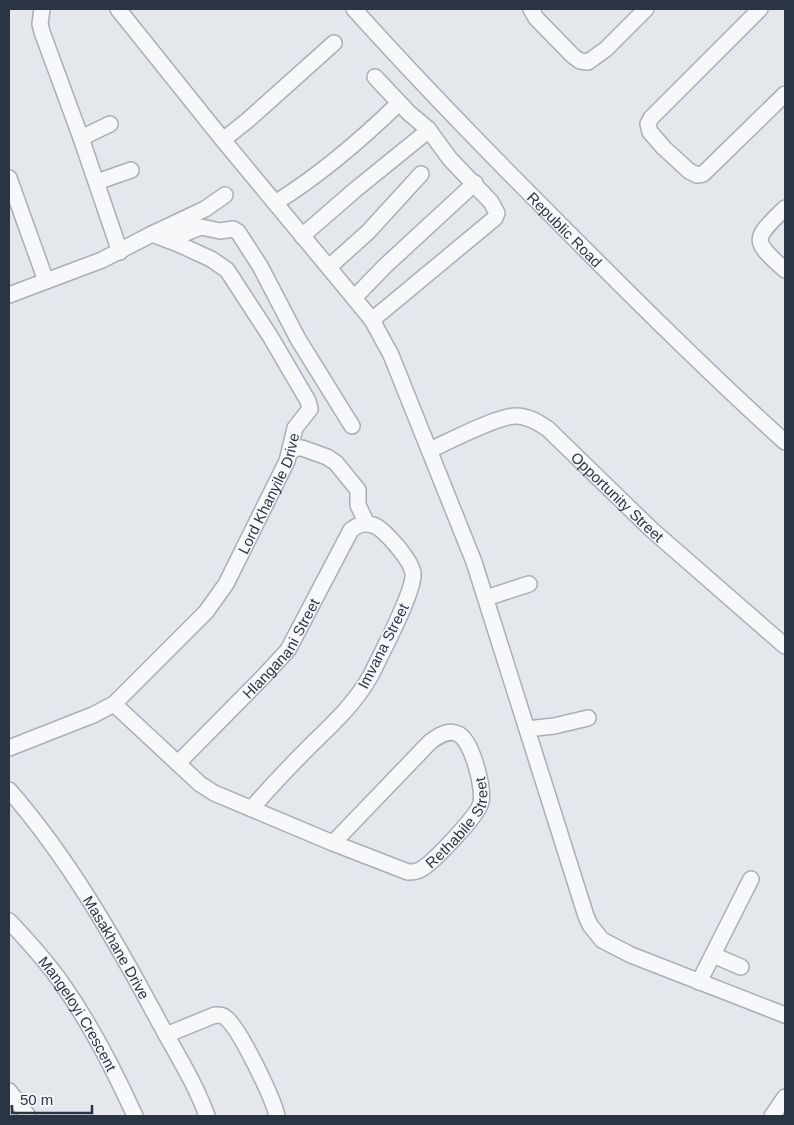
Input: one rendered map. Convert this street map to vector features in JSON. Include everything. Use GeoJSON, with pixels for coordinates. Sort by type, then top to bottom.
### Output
{"type":"FeatureCollection","features":[{"type":"Feature","properties":{"kind":"street"},"geometry":{"type":"LineString","coordinates":[[42,9],[40,24],[42,32],[97,182],[120,252]]}},
{"type":"Feature","properties":{"kind":"street"},"geometry":{"type":"LineString","coordinates":[[118,9],[223,140],[372,320],[391,355],[474,562],[590,925],[602,940],[631,956],[785,1016]]}},
{"type":"Feature","properties":{"kind":"street","name":"Republic Road"},"geometry":{"type":"LineString","coordinates":[[354,9],[456,120],[707,370],[785,442]]}},
{"type":"Feature","properties":{"kind":"street"},"geometry":{"type":"LineString","coordinates":[[531,9],[536,18],[573,56],[580,61],[588,62],[606,49],[646,9]]}},
{"type":"Feature","properties":{"kind":"street"},"geometry":{"type":"LineString","coordinates":[[760,9],[650,118],[648,128],[652,136],[680,164],[693,174],[703,174],[785,94]]}},
{"type":"Feature","properties":{"kind":"street"},"geometry":{"type":"LineString","coordinates":[[223,140],[334,43]]}},
{"type":"Feature","properties":{"kind":"street"},"geometry":{"type":"LineString","coordinates":[[372,320],[495,218],[497,213],[475,183],[450,159],[429,130],[399,103],[375,77]]}},
{"type":"Feature","properties":{"kind":"street"},"geometry":{"type":"LineString","coordinates":[[275,203],[328,165],[371,130],[399,103]]}},
{"type":"Feature","properties":{"kind":"street"},"geometry":{"type":"LineString","coordinates":[[81,138],[110,124]]}},
{"type":"Feature","properties":{"kind":"street"},"geometry":{"type":"LineString","coordinates":[[302,236],[429,130]]}},
{"type":"Feature","properties":{"kind":"street"},"geometry":{"type":"LineString","coordinates":[[97,182],[130,170]]}},
{"type":"Feature","properties":{"kind":"street"},"geometry":{"type":"LineString","coordinates":[[328,267],[368,232],[395,200],[421,174]]}},
{"type":"Feature","properties":{"kind":"street"},"geometry":{"type":"LineString","coordinates":[[9,178],[46,281]]}},
{"type":"Feature","properties":{"kind":"street"},"geometry":{"type":"LineString","coordinates":[[354,298],[384,266],[475,183]]}},
{"type":"Feature","properties":{"kind":"street"},"geometry":{"type":"LineString","coordinates":[[9,295],[120,252],[152,234],[205,210],[225,195]]}},
{"type":"Feature","properties":{"kind":"street"},"geometry":{"type":"LineString","coordinates":[[785,208],[762,231],[760,240],[763,248],[785,270]]}},
{"type":"Feature","properties":{"kind":"street"},"geometry":{"type":"LineString","coordinates":[[168,240],[201,227],[220,230],[233,229],[238,232],[260,266],[298,339],[352,426]]}},
{"type":"Feature","properties":{"kind":"street","name":"Lord Khanyile Drive"},"geometry":{"type":"LineString","coordinates":[[9,748],[93,715],[114,704],[186,634],[216,601],[290,452],[290,443],[295,428],[310,409],[308,401],[229,272],[215,261],[152,234]]}},
{"type":"Feature","properties":{"kind":"street","name":"Opportunity Street"},"geometry":{"type":"LineString","coordinates":[[430,450],[506,417],[521,416],[539,422],[652,530],[785,646]]}},
{"type":"Feature","properties":{"kind":"street"},"geometry":{"type":"LineString","coordinates":[[290,452],[297,448],[308,449],[336,463],[358,490],[358,505],[367,524]]}},
{"type":"Feature","properties":{"kind":"street","name":"Hlanganani Street"},"geometry":{"type":"LineString","coordinates":[[178,764],[288,650],[348,535],[356,526],[367,524]]}},
{"type":"Feature","properties":{"kind":"street","name":"Imvana Street"},"geometry":{"type":"LineString","coordinates":[[252,808],[354,701],[370,676],[409,595],[413,575],[409,563],[382,531],[375,526],[367,524]]}},
{"type":"Feature","properties":{"kind":"street"},"geometry":{"type":"LineString","coordinates":[[486,598],[529,584]]}},
{"type":"Feature","properties":{"kind":"street","name":"Rethabile Street"},"geometry":{"type":"LineString","coordinates":[[114,704],[206,788],[333,843],[408,872],[424,868],[474,817],[480,806],[482,796],[479,778],[472,755],[462,737],[458,734],[445,733],[430,742],[333,843]]}},
{"type":"Feature","properties":{"kind":"street"},"geometry":{"type":"LineString","coordinates":[[527,728],[554,726],[588,718]]}},
{"type":"Feature","properties":{"kind":"street","name":"Masakhane Drive"},"geometry":{"type":"LineString","coordinates":[[9,790],[70,868],[102,920],[166,1035],[200,1100],[206,1116]]}},
{"type":"Feature","properties":{"kind":"street"},"geometry":{"type":"LineString","coordinates":[[699,982],[751,879]]}},
{"type":"Feature","properties":{"kind":"street","name":"Mangeloyi Crescent"},"geometry":{"type":"LineString","coordinates":[[9,921],[64,985],[92,1032],[136,1116]]}},
{"type":"Feature","properties":{"kind":"street"},"geometry":{"type":"LineString","coordinates":[[713,955],[741,967]]}},
{"type":"Feature","properties":{"kind":"street"},"geometry":{"type":"LineString","coordinates":[[166,1035],[215,1015],[227,1018],[235,1028],[253,1060],[275,1105],[277,1116]]}},
{"type":"Feature","properties":{"kind":"street"},"geometry":{"type":"LineString","coordinates":[[9,1091],[28,1116]]}},
{"type":"Feature","properties":{"kind":"street"},"geometry":{"type":"LineString","coordinates":[[772,1116],[785,1097]]}}]}
